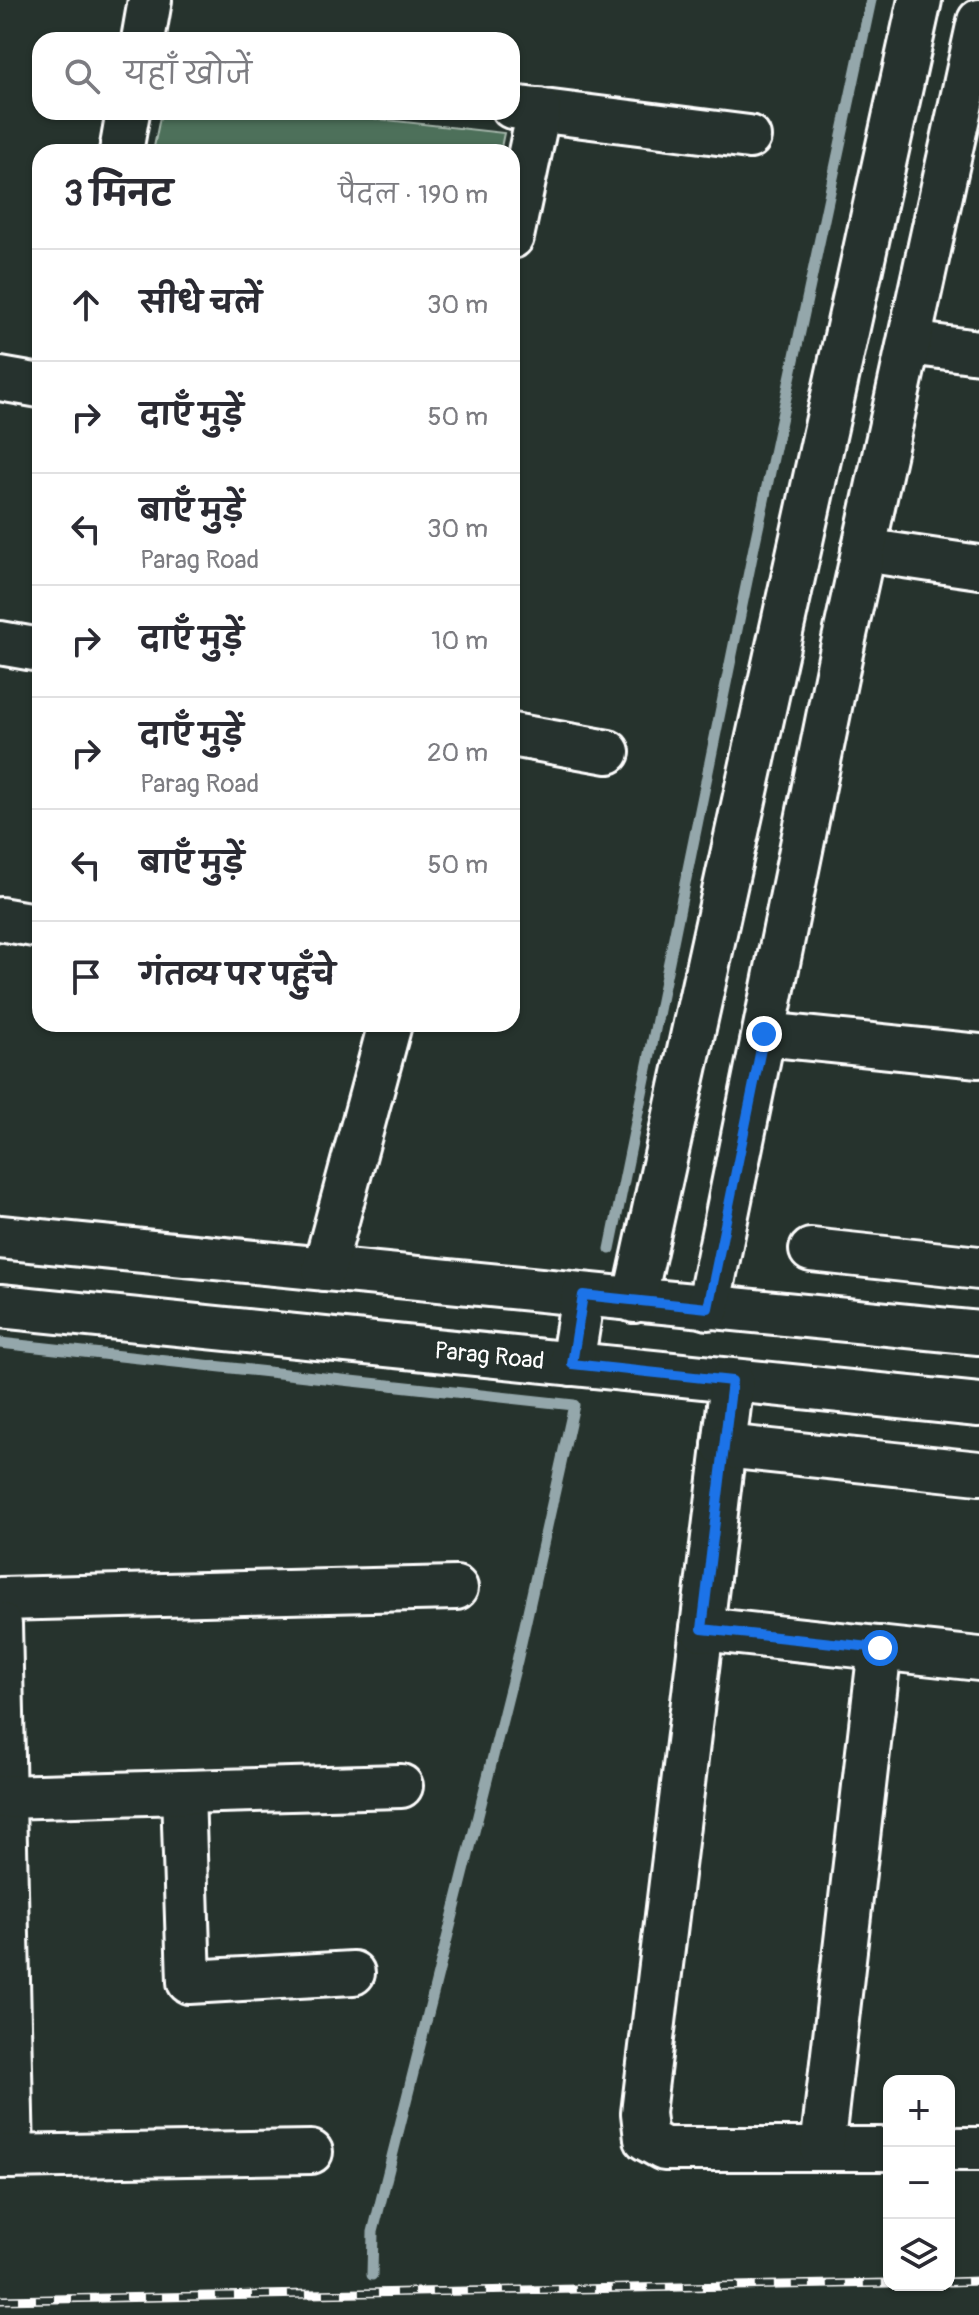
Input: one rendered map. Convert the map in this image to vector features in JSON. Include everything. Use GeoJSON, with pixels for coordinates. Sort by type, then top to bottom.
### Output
{"type":"FeatureCollection","features":[{"type":"Feature","properties":{"kind":"street"},"geometry":{"type":"LineString","coordinates":[[144,32],[150,0]]}},
{"type":"Feature","properties":{"kind":"street"},"geometry":{"type":"LineString","coordinates":[[634,1301],[920,0]]}},
{"type":"Feature","properties":{"kind":"street"},"geometry":{"type":"LineString","coordinates":[[708,1308],[863,550],[979,21]]}},
{"type":"Feature","properties":{"kind":"street"},"geometry":{"type":"LineString","coordinates":[[520,164],[526,109],[749,137]]}},
{"type":"Feature","properties":{"kind":"street"},"geometry":{"type":"LineString","coordinates":[[122,144],[127,120]]}},
{"type":"Feature","properties":{"kind":"street"},"geometry":{"type":"LineString","coordinates":[[909,343],[979,352]]}},
{"type":"Feature","properties":{"kind":"street"},"geometry":{"type":"LineString","coordinates":[[0,379],[32,385]]}},
{"type":"Feature","properties":{"kind":"street"},"geometry":{"type":"LineString","coordinates":[[863,550],[979,567]]}},
{"type":"Feature","properties":{"kind":"street"},"geometry":{"type":"LineString","coordinates":[[0,643],[32,649]]}},
{"type":"Feature","properties":{"kind":"street"},"geometry":{"type":"LineString","coordinates":[[520,736],[608,752]]}},
{"type":"Feature","properties":{"kind":"street"},"geometry":{"type":"LineString","coordinates":[[0,919],[32,925]]}},
{"type":"Feature","properties":{"kind":"street"},"geometry":{"type":"LineString","coordinates":[[324,1269],[388,1032]]}},
{"type":"Feature","properties":{"kind":"street"},"geometry":{"type":"LineString","coordinates":[[764,1034],[979,1056]]}},
{"type":"Feature","properties":{"kind":"street"},"geometry":{"type":"LineString","coordinates":[[0,1237],[979,1333]]}},
{"type":"Feature","properties":{"kind":"street"},"geometry":{"type":"LineString","coordinates":[[811,1250],[979,1268]]}},
{"type":"Feature","properties":{"kind":"street"},"geometry":{"type":"LineString","coordinates":[[572,1364],[583,1295]]}},
{"type":"Feature","properties":{"kind":"street","name":"Parag Road"},"geometry":{"type":"LineString","coordinates":[[0,1306],[572,1364],[729,1412],[979,1405]]}},
{"type":"Feature","properties":{"kind":"street"},"geometry":{"type":"LineString","coordinates":[[883,2149],[664,2149],[646,2139],[643,2113],[729,1412],[979,1473]]}},
{"type":"Feature","properties":{"kind":"street"},"geometry":{"type":"LineString","coordinates":[[0,1599],[456,1588]]}},
{"type":"Feature","properties":{"kind":"street"},"geometry":{"type":"LineString","coordinates":[[0,1624],[6,2157],[311,2152]]}},
{"type":"Feature","properties":{"kind":"street"},"geometry":{"type":"LineString","coordinates":[[702,1629],[979,1659]]}},
{"type":"Feature","properties":{"kind":"street"},"geometry":{"type":"LineString","coordinates":[[822,2149],[880,1648]]}},
{"type":"Feature","properties":{"kind":"street"},"geometry":{"type":"LineString","coordinates":[[3,1797],[401,1786]]}},
{"type":"Feature","properties":{"kind":"street"},"geometry":{"type":"LineString","coordinates":[[183,1792],[189,1982],[353,1973]]}},
{"type":"Feature","properties":{"kind":"street"},"geometry":{"type":"LineString","coordinates":[[955,2149],[979,2149]]}},
{"type":"Feature","properties":{"kind":"green space"},"geometry":{"type":"Polygon","coordinates":[[[159,120],[387,120],[504,133],[502,144],[155,144],[159,120]]]}},
{"type":"Feature","properties":{"kind":"waterway"},"geometry":{"type":"LineString","coordinates":[[610,1249],[754,547],[871,0]]}},
{"type":"Feature","properties":{"kind":"waterway"},"geometry":{"type":"LineString","coordinates":[[0,1343],[574,1405],[517,1661],[373,2232],[372,2275]]}},
{"type":"Feature","properties":{"kind":"railway"},"geometry":{"type":"LineString","coordinates":[[955,2282],[979,2281]]}},
{"type":"Feature","properties":{"kind":"railway"},"geometry":{"type":"LineString","coordinates":[[0,2300],[883,2283]]}},
{"type":"Feature","properties":{"kind":"route"},"geometry":{"type":"LineString","coordinates":[[764,1034],[708,1308],[583,1295],[572,1364],[732,1381],[702,1629],[880,1648]]}}]}
